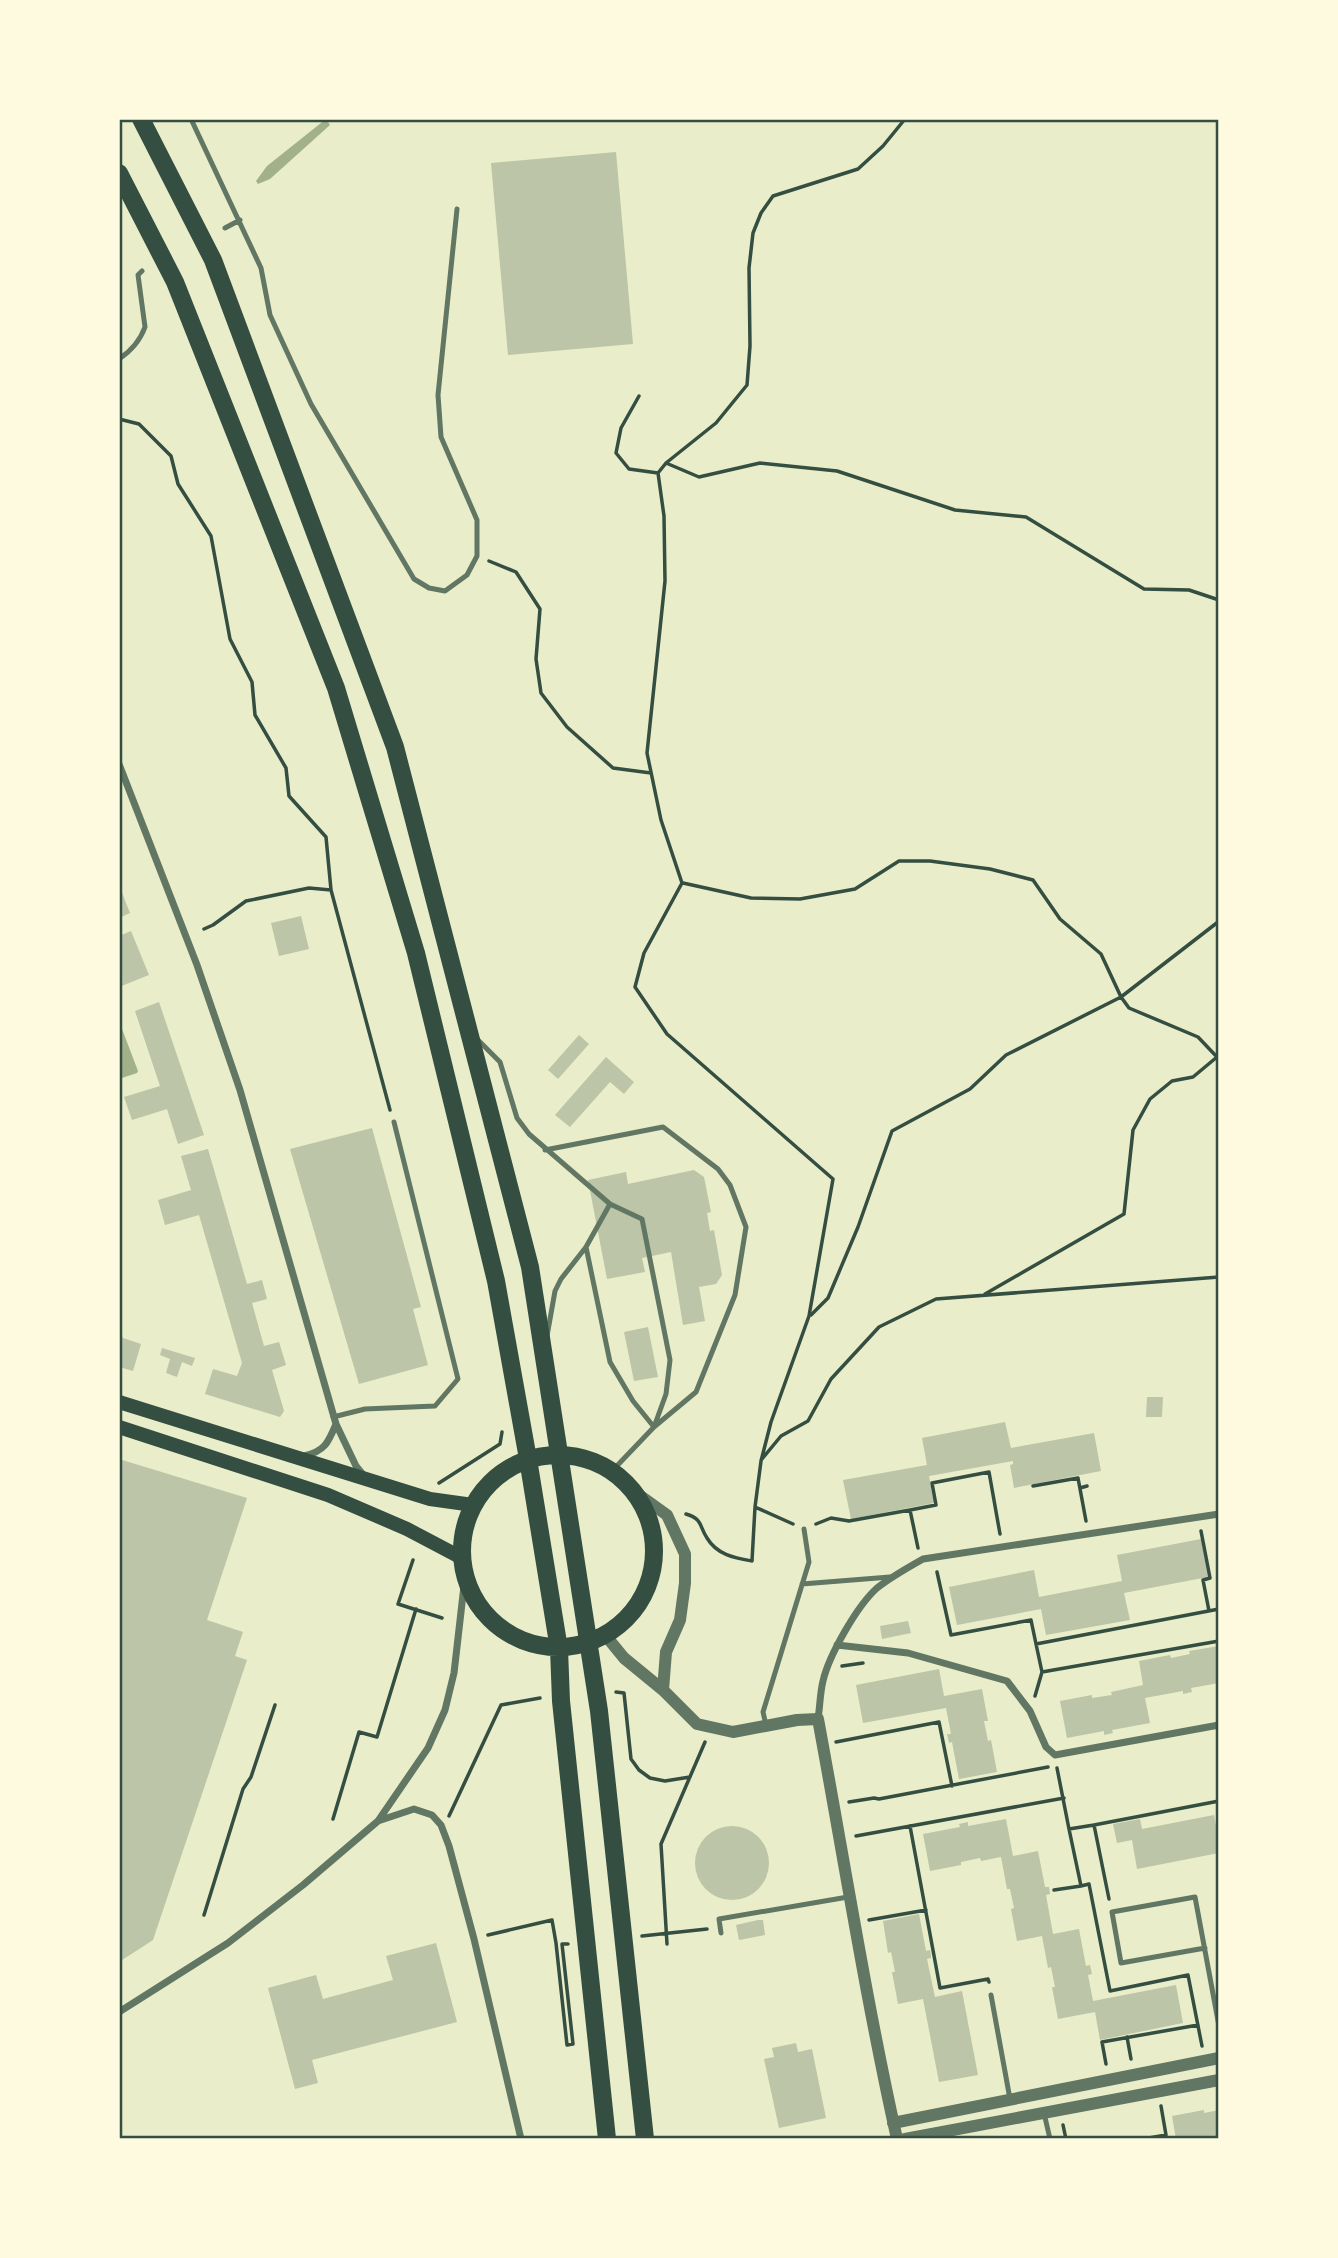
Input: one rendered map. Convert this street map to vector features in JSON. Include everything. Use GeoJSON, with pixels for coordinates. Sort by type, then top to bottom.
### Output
{"type":"FeatureCollection","features":[{"type":"Feature","properties":{"kind":"main road"},"geometry":{"type":"LineString","coordinates":[[141,119],[213,260],[395,747],[530,1267],[598,1711],[645,2139]]}},
{"type":"Feature","properties":{"kind":"main road"},"geometry":{"type":"LineString","coordinates":[[119,173],[175,282],[336,688],[416,953],[496,1281],[559,1649],[561,1701],[607,2139]]}},
{"type":"Feature","properties":{"kind":"main road"},"geometry":{"type":"LineString","coordinates":[[119,1402],[430,1499],[473,1505]]}},
{"type":"Feature","properties":{"kind":"main road"},"geometry":{"type":"LineString","coordinates":[[119,1427],[328,1494],[407,1529],[462,1558]]}},
{"type":"Feature","properties":{"kind":"main road"},"geometry":{"type":"LineString","coordinates":[[559,1454],[587,1459],[612,1471],[635,1492],[650,1521],[655,1554],[648,1586],[631,1615],[606,1636],[588,1644],[559,1649],[535,1646],[512,1637],[493,1623],[477,1605],[462,1558],[464,1530],[473,1505],[496,1477],[528,1459],[559,1454]]}},
{"type":"Feature","properties":{"kind":"street"},"geometry":{"type":"LineString","coordinates":[[119,764],[197,965],[240,1090],[335,1421],[356,1466],[367,1480]]}},
{"type":"Feature","properties":{"kind":"street"},"geometry":{"type":"LineString","coordinates":[[295,1458],[318,1453],[329,1441],[335,1421]]}},
{"type":"Feature","properties":{"kind":"street"},"geometry":{"type":"LineString","coordinates":[[635,1492],[667,1515],[685,1554],[685,1583],[680,1620],[666,1652],[663,1690]]}},
{"type":"Feature","properties":{"kind":"street"},"geometry":{"type":"LineString","coordinates":[[897,2139],[849,1897],[818,1719],[823,1680],[837,1645],[851,1621],[875,1590],[923,1559],[1219,1514]]}},
{"type":"Feature","properties":{"kind":"street"},"geometry":{"type":"LineString","coordinates":[[121,2012],[228,1943],[303,1885],[378,1821],[428,1748],[445,1710],[454,1673],[466,1577]]}},
{"type":"Feature","properties":{"kind":"street"},"geometry":{"type":"LineString","coordinates":[[606,1636],[624,1657],[697,1724],[733,1732],[797,1720],[818,1719]]}},
{"type":"Feature","properties":{"kind":"street"},"geometry":{"type":"LineString","coordinates":[[837,1645],[908,1653],[1007,1682],[1030,1711],[1046,1746],[1055,1755],[1219,1725]]}},
{"type":"Feature","properties":{"kind":"street"},"geometry":{"type":"LineString","coordinates":[[378,1821],[414,1809],[432,1815],[441,1825],[474,1939],[521,2139]]}},
{"type":"Feature","properties":{"kind":"street"},"geometry":{"type":"LineString","coordinates":[[893,2123],[1219,2058]]}},
{"type":"Feature","properties":{"kind":"street"},"geometry":{"type":"LineString","coordinates":[[905,2139],[1219,2080]]}},
{"type":"Feature","properties":{"kind":"lane"},"geometry":{"type":"LineString","coordinates":[[191,119],[261,268],[270,315],[312,404],[414,579],[429,588],[445,591],[467,575],[477,556],[477,520],[442,437],[438,395],[457,209]]}},
{"type":"Feature","properties":{"kind":"lane"},"geometry":{"type":"LineString","coordinates":[[225,228],[240,220]]}},
{"type":"Feature","properties":{"kind":"lane"},"geometry":{"type":"LineString","coordinates":[[119,359],[128,353],[145,327],[138,275],[142,271]]}},
{"type":"Feature","properties":{"kind":"lane"},"geometry":{"type":"LineString","coordinates":[[469,1031],[500,1062],[517,1118],[529,1134],[610,1204],[642,1219],[670,1360],[666,1394],[654,1427]]}},
{"type":"Feature","properties":{"kind":"lane"},"geometry":{"type":"LineString","coordinates":[[335,1421],[365,1409],[435,1406],[458,1380],[394,1122]]}},
{"type":"Feature","properties":{"kind":"lane"},"geometry":{"type":"LineString","coordinates":[[545,1150],[663,1127],[718,1169],[730,1185],[746,1227],[735,1295],[696,1392],[654,1427],[612,1471]]}},
{"type":"Feature","properties":{"kind":"lane"},"geometry":{"type":"LineString","coordinates":[[544,1356],[555,1291],[586,1247],[610,1204]]}},
{"type":"Feature","properties":{"kind":"lane"},"geometry":{"type":"LineString","coordinates":[[586,1247],[610,1362],[633,1401],[654,1427]]}},
{"type":"Feature","properties":{"kind":"lane"},"geometry":{"type":"LineString","coordinates":[[766,1726],[763,1712],[809,1562],[804,1529]]}},
{"type":"Feature","properties":{"kind":"lane"},"geometry":{"type":"LineString","coordinates":[[803,1584],[893,1577]]}},
{"type":"Feature","properties":{"kind":"lane"},"geometry":{"type":"LineString","coordinates":[[721,1933],[719,1919],[849,1897]]}},
{"type":"Feature","properties":{"kind":"lane"},"geometry":{"type":"LineString","coordinates":[[1205,1948],[1121,1963],[1112,1912],[1195,1897],[1216,1996],[1219,2026]]}},
{"type":"Feature","properties":{"kind":"lane"},"geometry":{"type":"LineString","coordinates":[[991,1995],[1010,2099]]}},
{"type":"Feature","properties":{"kind":"lane"},"geometry":{"type":"LineString","coordinates":[[1044,2113],[1050,2139]]}},
{"type":"Feature","properties":{"kind":"path"},"geometry":{"type":"LineString","coordinates":[[667,1515],[685,1513],[695,1517],[703,1527],[706,1538],[715,1547],[730,1557],[752,1560],[761,1461],[771,1422],[809,1316],[833,1179],[667,1034],[635,987],[645,953],[682,883],[661,820],[648,753],[665,581],[664,516],[658,473],[666,463],[716,423],[747,385],[750,346],[749,268],[753,233],[761,213],[773,196],[858,169],[883,146],[905,119]]}},
{"type":"Feature","properties":{"kind":"path"},"geometry":{"type":"LineString","coordinates":[[639,396],[621,428],[616,453],[629,469],[658,473]]}},
{"type":"Feature","properties":{"kind":"path"},"geometry":{"type":"LineString","coordinates":[[119,419],[139,424],[171,456],[178,484],[211,536],[230,639],[252,682],[255,715],[286,768],[289,796],[326,837],[331,890],[394,1122]]}},
{"type":"Feature","properties":{"kind":"path"},"geometry":{"type":"LineString","coordinates":[[666,463],[699,477],[760,463],[837,471],[955,510],[1026,517],[1144,589],[1189,590],[1219,600]]}},
{"type":"Feature","properties":{"kind":"path"},"geometry":{"type":"LineString","coordinates":[[477,556],[516,572],[540,609],[536,659],[541,693],[567,727],[613,768],[651,773]]}},
{"type":"Feature","properties":{"kind":"path"},"geometry":{"type":"LineString","coordinates":[[682,883],[751,898],[800,898],[855,889],[899,861],[930,861],[990,869],[1033,880],[1060,919],[1101,954],[1129,1008],[1198,1037],[1218,1058],[1193,1077],[1172,1081],[1150,1099],[1133,1130],[1124,1214],[985,1294]]}},
{"type":"Feature","properties":{"kind":"path"},"geometry":{"type":"LineString","coordinates":[[204,929],[246,901],[309,888],[331,890]]}},
{"type":"Feature","properties":{"kind":"path"},"geometry":{"type":"LineString","coordinates":[[809,1316],[828,1298],[858,1227],[892,1131],[970,1089],[1006,1055],[1121,997],[1218,922],[1219,918]]}},
{"type":"Feature","properties":{"kind":"path"},"geometry":{"type":"LineString","coordinates":[[761,1461],[781,1436],[808,1421],[831,1378],[879,1326],[936,1298],[1219,1278]]}},
{"type":"Feature","properties":{"kind":"path"},"geometry":{"type":"LineString","coordinates":[[433,1489],[440,1481],[500,1444],[502,1432]]}},
{"type":"Feature","properties":{"kind":"path"},"geometry":{"type":"LineString","coordinates":[[755,1507],[804,1529],[831,1518],[849,1521],[936,1505],[932,1482],[989,1472],[999,1528]]}},
{"type":"Feature","properties":{"kind":"path"},"geometry":{"type":"LineString","coordinates":[[1033,1486],[1078,1478],[1084,1514]]}},
{"type":"Feature","properties":{"kind":"path"},"geometry":{"type":"LineString","coordinates":[[1080,1488],[1087,1486]]}},
{"type":"Feature","properties":{"kind":"path"},"geometry":{"type":"LineString","coordinates":[[910,1510],[916,1545]]}},
{"type":"Feature","properties":{"kind":"path"},"geometry":{"type":"LineString","coordinates":[[1201,1531],[1210,1578],[1203,1580],[1209,1611]]}},
{"type":"Feature","properties":{"kind":"path"},"geometry":{"type":"LineString","coordinates":[[413,1560],[398,1604],[442,1618]]}},
{"type":"Feature","properties":{"kind":"path"},"geometry":{"type":"LineString","coordinates":[[937,1572],[951,1634],[1031,1620],[1042,1672],[1030,1711]]}},
{"type":"Feature","properties":{"kind":"path"},"geometry":{"type":"LineString","coordinates":[[333,1819],[359,1732],[377,1737],[416,1609]]}},
{"type":"Feature","properties":{"kind":"path"},"geometry":{"type":"LineString","coordinates":[[1036,1644],[1219,1609]]}},
{"type":"Feature","properties":{"kind":"path"},"geometry":{"type":"LineString","coordinates":[[1042,1672],[1219,1641]]}},
{"type":"Feature","properties":{"kind":"path"},"geometry":{"type":"LineString","coordinates":[[847,1666],[854,1665]]}},
{"type":"Feature","properties":{"kind":"path"},"geometry":{"type":"LineString","coordinates":[[615,1692],[624,1693],[631,1759],[639,1770],[650,1778],[665,1780],[690,1777]]}},
{"type":"Feature","properties":{"kind":"path"},"geometry":{"type":"LineString","coordinates":[[447,1821],[501,1704],[540,1699]]}},
{"type":"Feature","properties":{"kind":"path"},"geometry":{"type":"LineString","coordinates":[[204,1915],[243,1789],[251,1777],[275,1705]]}},
{"type":"Feature","properties":{"kind":"path"},"geometry":{"type":"LineString","coordinates":[[842,1740],[939,1722],[952,1786]]}},
{"type":"Feature","properties":{"kind":"path"},"geometry":{"type":"LineString","coordinates":[[667,1944],[661,1844],[712,1727]]}},
{"type":"Feature","properties":{"kind":"path"},"geometry":{"type":"LineString","coordinates":[[852,1802],[1057,1767],[1069,1829],[1219,1801]]}},
{"type":"Feature","properties":{"kind":"path"},"geometry":{"type":"LineString","coordinates":[[841,1839],[1063,1798]]}},
{"type":"Feature","properties":{"kind":"path"},"geometry":{"type":"LineString","coordinates":[[1094,1825],[1112,1912]]}},
{"type":"Feature","properties":{"kind":"path"},"geometry":{"type":"LineString","coordinates":[[910,1826],[940,1988],[988,1979],[991,1995]]}},
{"type":"Feature","properties":{"kind":"path"},"geometry":{"type":"LineString","coordinates":[[1054,1890],[1081,1886]]}},
{"type":"Feature","properties":{"kind":"path"},"geometry":{"type":"LineString","coordinates":[[869,1920],[926,1909]]}},
{"type":"Feature","properties":{"kind":"path"},"geometry":{"type":"LineString","coordinates":[[482,1937],[552,1920],[567,2045],[573,2044],[562,1944],[576,1943]]}},
{"type":"Feature","properties":{"kind":"path"},"geometry":{"type":"LineString","coordinates":[[642,1936],[709,1928],[709,1921]]}},
{"type":"Feature","properties":{"kind":"path"},"geometry":{"type":"LineString","coordinates":[[1106,2062],[1102,2042],[1198,2025]]}},
{"type":"Feature","properties":{"kind":"path"},"geometry":{"type":"LineString","coordinates":[[1127,2037],[1131,2058]]}},
{"type":"Feature","properties":{"kind":"path"},"geometry":{"type":"LineString","coordinates":[[1143,2139],[1166,2135],[1162,2109]]}},
{"type":"Feature","properties":{"kind":"path"},"geometry":{"type":"LineString","coordinates":[[1063,2125],[1066,2139]]}},
{"type":"Feature","properties":{"kind":"shaded area"},"geometry":{"type":"Polygon","coordinates":[[[326,119],[330,125],[270,179],[258,184],[256,181],[267,166],[326,119]]]}},
{"type":"Feature","properties":{"kind":"shaded area"},"geometry":{"type":"Polygon","coordinates":[[[119,1021],[138,1071],[119,1079],[119,1021]]]}},
{"type":"Feature","properties":{"kind":"building"},"geometry":{"type":"Polygon","coordinates":[[[616,152],[633,344],[508,355],[491,163],[616,152]]]}},
{"type":"Feature","properties":{"kind":"building"},"geometry":{"type":"Polygon","coordinates":[[[119,885],[130,913],[119,918],[119,885]]]}},
{"type":"Feature","properties":{"kind":"building"},"geometry":{"type":"Polygon","coordinates":[[[301,916],[309,949],[279,956],[271,923],[301,916]]]}},
{"type":"Feature","properties":{"kind":"building"},"geometry":{"type":"Polygon","coordinates":[[[131,931],[149,975],[119,987],[119,936],[131,931]]]}},
{"type":"Feature","properties":{"kind":"building"},"geometry":{"type":"Polygon","coordinates":[[[159,1002],[204,1135],[178,1144],[167,1109],[132,1120],[124,1097],[160,1086],[135,1011],[159,1002]]]}},
{"type":"Feature","properties":{"kind":"building"},"geometry":{"type":"Polygon","coordinates":[[[579,1035],[589,1044],[558,1079],[548,1070],[579,1035]]]}},
{"type":"Feature","properties":{"kind":"building"},"geometry":{"type":"Polygon","coordinates":[[[606,1057],[634,1082],[624,1094],[610,1082],[570,1127],[555,1115],[606,1057]]]}},
{"type":"Feature","properties":{"kind":"building"},"geometry":{"type":"Polygon","coordinates":[[[372,1128],[421,1307],[413,1309],[428,1365],[359,1384],[290,1149],[372,1128]]]}},
{"type":"Feature","properties":{"kind":"building"},"geometry":{"type":"Polygon","coordinates":[[[208,1149],[247,1284],[262,1280],[267,1299],[252,1303],[264,1346],[279,1342],[286,1365],[272,1370],[284,1411],[280,1417],[205,1394],[213,1369],[237,1376],[242,1363],[199,1215],[165,1225],[158,1200],[191,1190],[181,1156],[208,1149]]]}},
{"type":"Feature","properties":{"kind":"building"},"geometry":{"type":"Polygon","coordinates":[[[694,1170],[704,1177],[711,1212],[707,1213],[710,1231],[714,1230],[722,1275],[716,1284],[699,1287],[705,1321],[683,1325],[671,1252],[642,1258],[645,1272],[607,1279],[588,1180],[626,1172],[628,1184],[694,1170]]]}},
{"type":"Feature","properties":{"kind":"building"},"geometry":{"type":"Polygon","coordinates":[[[648,1327],[658,1377],[634,1381],[624,1332],[648,1327]]]}},
{"type":"Feature","properties":{"kind":"building"},"geometry":{"type":"Polygon","coordinates":[[[119,1332],[123,1338],[141,1344],[133,1371],[119,1367],[119,1332]]]}},
{"type":"Feature","properties":{"kind":"building"},"geometry":{"type":"Polygon","coordinates":[[[162,1348],[195,1358],[192,1366],[182,1362],[177,1377],[166,1373],[170,1359],[160,1355],[162,1348]]]}},
{"type":"Feature","properties":{"kind":"building"},"geometry":{"type":"Polygon","coordinates":[[[1147,1397],[1163,1397],[1162,1417],[1146,1417],[1147,1397]]]}},
{"type":"Feature","properties":{"kind":"building"},"geometry":{"type":"Polygon","coordinates":[[[1005,1422],[1011,1448],[1094,1433],[1101,1471],[1014,1488],[1010,1465],[1013,1461],[929,1476],[934,1503],[851,1519],[843,1480],[927,1465],[922,1438],[1005,1422]]]}},
{"type":"Feature","properties":{"kind":"building"},"geometry":{"type":"Polygon","coordinates":[[[119,1459],[247,1498],[207,1620],[243,1632],[235,1656],[247,1660],[153,1940],[119,1962],[119,1459]]]}},
{"type":"Feature","properties":{"kind":"building"},"geometry":{"type":"Polygon","coordinates":[[[1201,1539],[1208,1577],[1124,1593],[1130,1620],[1046,1635],[1041,1609],[957,1625],[949,1587],[1034,1570],[1039,1597],[1122,1581],[1117,1555],[1201,1539]]]}},
{"type":"Feature","properties":{"kind":"building"},"geometry":{"type":"Polygon","coordinates":[[[908,1621],[911,1633],[882,1639],[880,1626],[908,1621]]]}},
{"type":"Feature","properties":{"kind":"building"},"geometry":{"type":"Polygon","coordinates":[[[1219,1646],[1219,1683],[1191,1688],[1192,1692],[1183,1694],[1183,1691],[1145,1698],[1150,1723],[1112,1730],[1113,1733],[1104,1735],[1104,1731],[1067,1738],[1060,1701],[1092,1695],[1092,1698],[1112,1695],[1111,1692],[1143,1685],[1139,1661],[1170,1655],[1171,1658],[1190,1654],[1189,1651],[1219,1646]]]}},
{"type":"Feature","properties":{"kind":"building"},"geometry":{"type":"Polygon","coordinates":[[[939,1669],[944,1696],[982,1689],[988,1721],[984,1721],[997,1772],[959,1779],[952,1742],[949,1743],[947,1734],[951,1734],[946,1708],[863,1723],[856,1685],[939,1669]]]}},
{"type":"Feature","properties":{"kind":"building"},"geometry":{"type":"Polygon","coordinates":[[[1214,1815],[1219,1853],[1137,1869],[1132,1840],[1117,1843],[1113,1824],[1140,1819],[1142,1829],[1214,1815]]]}},
{"type":"Feature","properties":{"kind":"building"},"geometry":{"type":"Polygon","coordinates":[[[1006,1819],[1013,1856],[1038,1851],[1045,1887],[1049,1887],[1050,1894],[1046,1895],[1053,1934],[1079,1929],[1086,1966],[1090,1965],[1092,1974],[1088,1975],[1093,2001],[1176,1985],[1183,2023],[1100,2040],[1095,2012],[1058,2019],[1052,1987],[1055,1987],[1042,1936],[1017,1941],[1011,1909],[1014,1908],[1001,1857],[981,1861],[980,1858],[930,1871],[923,1834],[960,1827],[959,1824],[968,1822],[968,1826],[1006,1819]]]}},
{"type":"Feature","properties":{"kind":"building"},"geometry":{"type":"Polygon","coordinates":[[[732,1826],[746,1829],[758,1837],[766,1849],[769,1863],[766,1877],[758,1889],[746,1897],[732,1900],[718,1897],[706,1889],[698,1877],[695,1863],[698,1849],[706,1837],[718,1829],[732,1826]]]}},
{"type":"Feature","properties":{"kind":"building"},"geometry":{"type":"Polygon","coordinates":[[[919,1914],[926,1951],[930,1950],[931,1955],[931,1958],[927,1959],[935,1997],[962,1991],[978,2075],[939,2082],[923,1999],[898,2004],[892,1972],[895,1972],[891,1952],[888,1953],[883,1921],[919,1914]]]}},
{"type":"Feature","properties":{"kind":"building"},"geometry":{"type":"Polygon","coordinates":[[[763,1920],[765,1935],[739,1940],[736,1925],[763,1920]]]}},
{"type":"Feature","properties":{"kind":"building"},"geometry":{"type":"Polygon","coordinates":[[[436,1943],[457,2022],[312,2060],[318,2083],[295,2089],[268,1988],[316,1975],[323,1999],[393,1980],[386,1956],[436,1943]]]}},
{"type":"Feature","properties":{"kind":"building"},"geometry":{"type":"Polygon","coordinates":[[[796,2043],[798,2052],[812,2049],[826,2118],[779,2128],[764,2059],[774,2057],[772,2048],[796,2043]]]}},
{"type":"Feature","properties":{"kind":"building"},"geometry":{"type":"Polygon","coordinates":[[[1204,2110],[1204,2113],[1219,2110],[1219,2139],[1176,2139],[1172,2116],[1204,2110]]]}}]}
